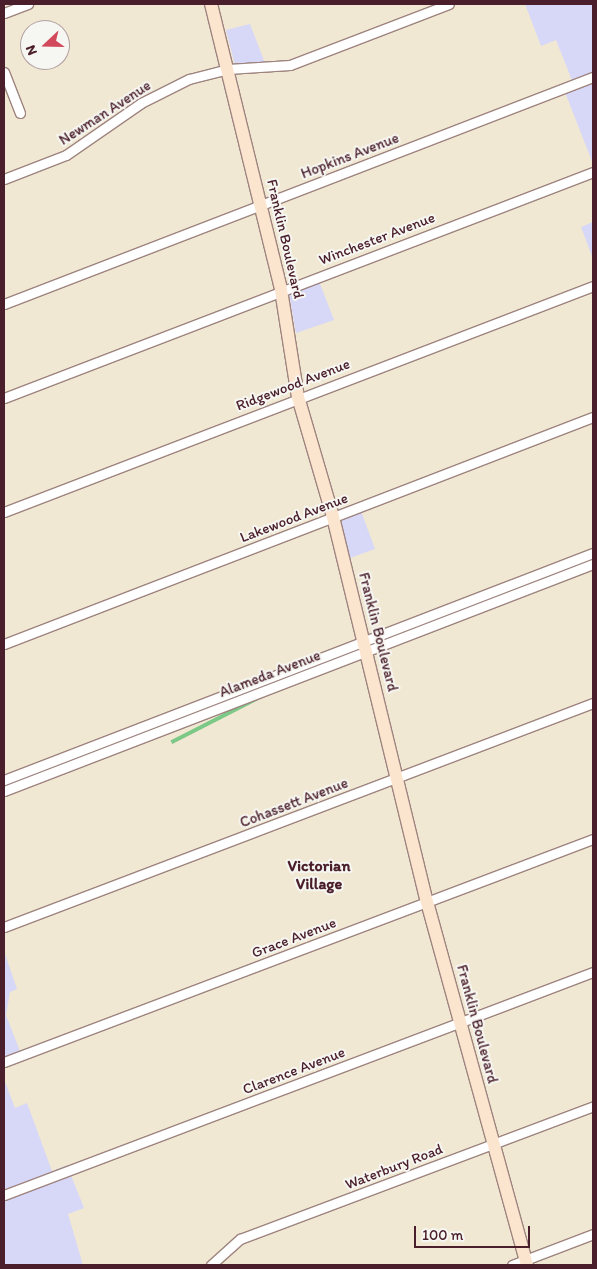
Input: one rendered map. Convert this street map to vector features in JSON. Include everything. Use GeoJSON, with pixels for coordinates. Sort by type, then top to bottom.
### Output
{"type":"FeatureCollection","features":[{"type":"Feature","properties":{"kind":"street"},"geometry":{"type":"LineString","coordinates":[[4,13],[28,4]]}},
{"type":"Feature","properties":{"kind":"street","name":"Franklin Boulevard"},"geometry":{"type":"LineString","coordinates":[[211,4],[281,290],[298,398],[333,517],[427,902],[526,1263]]}},
{"type":"Feature","properties":{"kind":"street","name":"Newman Avenue"},"geometry":{"type":"LineString","coordinates":[[4,179],[66,155],[141,103],[189,79],[228,70],[290,65],[449,4]]}},
{"type":"Feature","properties":{"kind":"street"},"geometry":{"type":"LineString","coordinates":[[4,72],[20,114]]}},
{"type":"Feature","properties":{"kind":"street","name":"Hopkins Avenue"},"geometry":{"type":"LineString","coordinates":[[4,304],[593,77]]}},
{"type":"Feature","properties":{"kind":"street","name":"Winchester Avenue"},"geometry":{"type":"LineString","coordinates":[[4,398],[281,290],[593,172]]}},
{"type":"Feature","properties":{"kind":"street","name":"Ridgewood Avenue"},"geometry":{"type":"LineString","coordinates":[[4,512],[593,286]]}},
{"type":"Feature","properties":{"kind":"street","name":"Lakewood Avenue"},"geometry":{"type":"LineString","coordinates":[[4,644],[593,417]]}},
{"type":"Feature","properties":{"kind":"street","name":"Alameda Avenue"},"geometry":{"type":"LineString","coordinates":[[4,791],[160,732],[593,553]]}},
{"type":"Feature","properties":{"kind":"street","name":"Alameda Avenue"},"geometry":{"type":"LineString","coordinates":[[4,780],[156,722],[546,583],[593,564]]}},
{"type":"Feature","properties":{"kind":"street"},"geometry":{"type":"LineString","coordinates":[[542,573],[546,583]]}},
{"type":"Feature","properties":{"kind":"street","name":"Cohassett Avenue"},"geometry":{"type":"LineString","coordinates":[[4,927],[593,703]]}},
{"type":"Feature","properties":{"kind":"street"},"geometry":{"type":"LineString","coordinates":[[156,722],[160,732]]}},
{"type":"Feature","properties":{"kind":"street","name":"Grace Avenue"},"geometry":{"type":"LineString","coordinates":[[4,1062],[593,839]]}},
{"type":"Feature","properties":{"kind":"street","name":"Clarence Avenue"},"geometry":{"type":"LineString","coordinates":[[4,1195],[593,972]]}},
{"type":"Feature","properties":{"kind":"street","name":"Waterbury Road"},"geometry":{"type":"LineString","coordinates":[[211,1265],[240,1239],[593,1106]]}},
{"type":"Feature","properties":{"kind":"street"},"geometry":{"type":"LineString","coordinates":[[512,1265],[526,1263],[593,1234]]}},
{"type":"Feature","properties":{"kind":"shaded area"},"geometry":{"type":"Polygon","coordinates":[[[525,4],[593,4],[593,164],[563,87],[573,83],[556,40],[541,46],[525,4]]]}},
{"type":"Feature","properties":{"kind":"shaded area"},"geometry":{"type":"Polygon","coordinates":[[[250,24],[265,63],[235,65],[226,30],[250,24]]]}},
{"type":"Feature","properties":{"kind":"shaded area"},"geometry":{"type":"Polygon","coordinates":[[[593,222],[593,259],[581,227],[593,222]]]}},
{"type":"Feature","properties":{"kind":"shaded area"},"geometry":{"type":"Polygon","coordinates":[[[319,281],[334,320],[296,333],[289,293],[319,281]]]}},
{"type":"Feature","properties":{"kind":"shaded area"},"geometry":{"type":"Polygon","coordinates":[[[361,511],[375,549],[350,558],[340,519],[361,511]]]}},
{"type":"Feature","properties":{"kind":"shaded area"},"geometry":{"type":"Polygon","coordinates":[[[4,951],[17,989],[10,992],[6,1015],[23,1059],[4,1067],[4,951]]]}},
{"type":"Feature","properties":{"kind":"shaded area"},"geometry":{"type":"Polygon","coordinates":[[[4,1079],[15,1108],[27,1103],[52,1171],[67,1165],[84,1208],[68,1214],[83,1265],[4,1265],[4,1079]]]}},
{"type":"Feature","properties":{"kind":"green space"},"geometry":{"type":"Polygon","coordinates":[[[539,578],[541,581],[383,642],[381,638],[539,578]]]}},
{"type":"Feature","properties":{"kind":"green space"},"geometry":{"type":"Polygon","coordinates":[[[346,651],[348,655],[172,744],[170,740],[346,651]]]}},
{"type":"Feature","properties":{"kind":"green space"},"geometry":{"type":"Polygon","coordinates":[[[153,726],[154,729],[4,787],[4,783],[153,726]]]}},
{"type":"Feature","properties":{"kind":"district","name":"Victorian Village"},"geometry":{"type":"Point","coordinates":[319,875]}}]}
